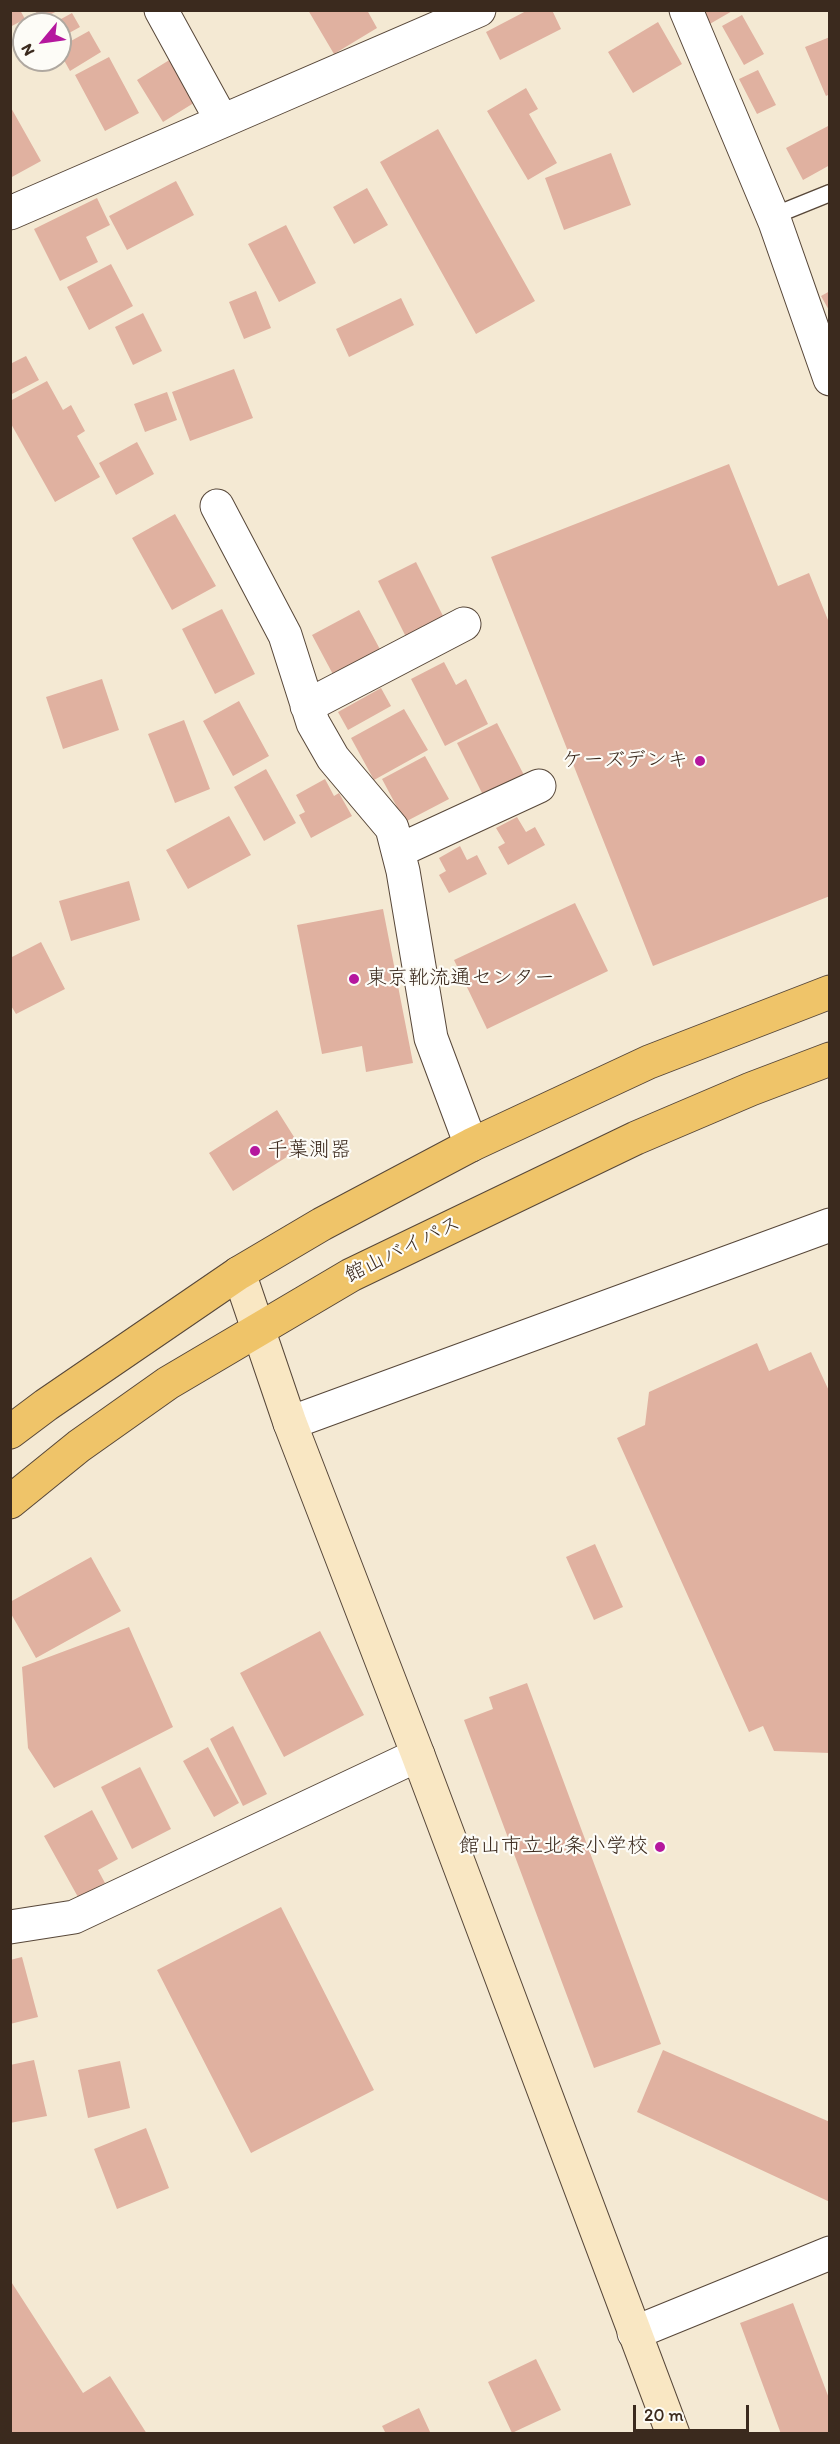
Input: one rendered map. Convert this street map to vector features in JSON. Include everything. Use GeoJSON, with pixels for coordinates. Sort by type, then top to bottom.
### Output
{"type":"FeatureCollection","features":[{"type":"Feature","properties":{"kind":"highway"},"geometry":{"type":"LineString","coordinates":[[10,1432],[239,1274],[322,1224],[471,1145],[649,1062],[830,992]]}},
{"type":"Feature","properties":{"kind":"highway","name":"館山バイパス"},"geometry":{"type":"LineString","coordinates":[[10,1502],[79,1446],[168,1383],[351,1275],[626,1143],[751,1089],[830,1059]]}},
{"type":"Feature","properties":{"kind":"street"},"geometry":{"type":"LineString","coordinates":[[161,10],[222,121]]}},
{"type":"Feature","properties":{"kind":"street"},"geometry":{"type":"LineString","coordinates":[[10,213],[479,10]]}},
{"type":"Feature","properties":{"kind":"street"},"geometry":{"type":"LineString","coordinates":[[686,10],[772,216],[830,379]]}},
{"type":"Feature","properties":{"kind":"street"},"geometry":{"type":"LineString","coordinates":[[217,506],[285,635],[313,723],[333,758],[392,828],[431,1038],[471,1145]]}},
{"type":"Feature","properties":{"kind":"street"},"geometry":{"type":"LineString","coordinates":[[308,706],[464,624]]}},
{"type":"Feature","properties":{"kind":"street"},"geometry":{"type":"LineString","coordinates":[[398,851],[539,786]]}},
{"type":"Feature","properties":{"kind":"street"},"geometry":{"type":"LineString","coordinates":[[290,1423],[830,1225]]}},
{"type":"Feature","properties":{"kind":"street"},"geometry":{"type":"LineString","coordinates":[[239,1274],[290,1423],[418,1755],[673,2433]]}},
{"type":"Feature","properties":{"kind":"street"},"geometry":{"type":"LineString","coordinates":[[10,1927],[74,1917],[418,1755]]}},
{"type":"Feature","properties":{"kind":"street"},"geometry":{"type":"LineString","coordinates":[[634,2333],[830,2253]]}},
{"type":"Feature","properties":{"kind":"lane"},"geometry":{"type":"LineString","coordinates":[[772,216],[830,193]]}},
{"type":"Feature","properties":{"kind":"building"},"geometry":{"type":"Polygon","coordinates":[[[10,10],[20,10],[21,12],[12,12],[12,26],[10,27],[10,10]]]}},
{"type":"Feature","properties":{"kind":"building"},"geometry":{"type":"Polygon","coordinates":[[[35,10],[59,10],[55,12],[36,12],[35,10]]]}},
{"type":"Feature","properties":{"kind":"building"},"geometry":{"type":"Polygon","coordinates":[[[308,10],[367,10],[377,28],[334,54],[308,10]]]}},
{"type":"Feature","properties":{"kind":"building"},"geometry":{"type":"Polygon","coordinates":[[[528,10],[552,10],[561,29],[500,60],[486,32],[528,10]]]}},
{"type":"Feature","properties":{"kind":"building"},"geometry":{"type":"Polygon","coordinates":[[[700,10],[734,10],[708,25],[700,10]]]}},
{"type":"Feature","properties":{"kind":"building"},"geometry":{"type":"Polygon","coordinates":[[[72,13],[80,27],[72,31],[72,13]]]}},
{"type":"Feature","properties":{"kind":"building"},"geometry":{"type":"Polygon","coordinates":[[[742,15],[764,54],[744,65],[722,26],[742,15]]]}},
{"type":"Feature","properties":{"kind":"building"},"geometry":{"type":"Polygon","coordinates":[[[658,22],[682,64],[633,93],[608,52],[658,22]]]}},
{"type":"Feature","properties":{"kind":"building"},"geometry":{"type":"Polygon","coordinates":[[[89,31],[101,52],[72,70],[72,40],[89,31]]]}},
{"type":"Feature","properties":{"kind":"building"},"geometry":{"type":"Polygon","coordinates":[[[830,37],[830,94],[826,96],[805,47],[830,37]]]}},
{"type":"Feature","properties":{"kind":"building"},"geometry":{"type":"Polygon","coordinates":[[[109,57],[139,113],[105,131],[75,75],[109,57]]]}},
{"type":"Feature","properties":{"kind":"building"},"geometry":{"type":"Polygon","coordinates":[[[171,59],[197,101],[163,122],[137,80],[171,59]]]}},
{"type":"Feature","properties":{"kind":"building"},"geometry":{"type":"Polygon","coordinates":[[[758,70],[776,105],[757,114],[739,79],[758,70]]]}},
{"type":"Feature","properties":{"kind":"building"},"geometry":{"type":"Polygon","coordinates":[[[526,88],[538,109],[529,114],[557,163],[528,180],[487,111],[526,88]]]}},
{"type":"Feature","properties":{"kind":"building"},"geometry":{"type":"Polygon","coordinates":[[[10,106],[41,161],[10,178],[10,106]]]}},
{"type":"Feature","properties":{"kind":"building"},"geometry":{"type":"Polygon","coordinates":[[[830,125],[830,165],[803,180],[786,148],[830,125]]]}},
{"type":"Feature","properties":{"kind":"building"},"geometry":{"type":"Polygon","coordinates":[[[438,129],[535,301],[476,334],[380,162],[438,129]]]}},
{"type":"Feature","properties":{"kind":"building"},"geometry":{"type":"Polygon","coordinates":[[[611,153],[631,205],[564,230],[545,178],[611,153]]]}},
{"type":"Feature","properties":{"kind":"building"},"geometry":{"type":"Polygon","coordinates":[[[176,181],[194,215],[127,250],[109,216],[176,181]]]}},
{"type":"Feature","properties":{"kind":"building"},"geometry":{"type":"Polygon","coordinates":[[[367,188],[388,225],[354,244],[333,207],[367,188]]]}},
{"type":"Feature","properties":{"kind":"building"},"geometry":{"type":"Polygon","coordinates":[[[97,198],[110,225],[86,237],[98,262],[60,281],[34,229],[97,198]]]}},
{"type":"Feature","properties":{"kind":"building"},"geometry":{"type":"Polygon","coordinates":[[[286,225],[316,283],[279,302],[248,244],[286,225]]]}},
{"type":"Feature","properties":{"kind":"building"},"geometry":{"type":"Polygon","coordinates":[[[111,264],[133,306],[89,330],[67,287],[111,264]]]}},
{"type":"Feature","properties":{"kind":"building"},"geometry":{"type":"Polygon","coordinates":[[[256,291],[271,328],[244,339],[229,302],[256,291]]]}},
{"type":"Feature","properties":{"kind":"building"},"geometry":{"type":"Polygon","coordinates":[[[830,291],[830,312],[821,296],[830,291]]]}},
{"type":"Feature","properties":{"kind":"building"},"geometry":{"type":"Polygon","coordinates":[[[401,298],[414,325],[349,357],[336,329],[401,298]]]}},
{"type":"Feature","properties":{"kind":"building"},"geometry":{"type":"Polygon","coordinates":[[[143,313],[162,351],[133,365],[115,327],[143,313]]]}},
{"type":"Feature","properties":{"kind":"building"},"geometry":{"type":"Polygon","coordinates":[[[26,356],[39,380],[10,395],[10,364],[26,356]]]}},
{"type":"Feature","properties":{"kind":"building"},"geometry":{"type":"Polygon","coordinates":[[[234,369],[253,418],[190,441],[172,392],[234,369]]]}},
{"type":"Feature","properties":{"kind":"building"},"geometry":{"type":"Polygon","coordinates":[[[47,381],[63,410],[71,405],[85,431],[77,436],[100,477],[55,502],[10,422],[10,401],[47,381]]]}},
{"type":"Feature","properties":{"kind":"building"},"geometry":{"type":"Polygon","coordinates":[[[167,392],[177,420],[145,432],[134,404],[167,392]]]}},
{"type":"Feature","properties":{"kind":"building"},"geometry":{"type":"Polygon","coordinates":[[[137,442],[154,474],[116,495],[99,463],[137,442]]]}},
{"type":"Feature","properties":{"kind":"building","name":"ケーズデンキ"},"geometry":{"type":"Polygon","coordinates":[[[729,464],[778,586],[809,573],[830,625],[830,896],[653,966],[491,557],[729,464]]]}},
{"type":"Feature","properties":{"kind":"building"},"geometry":{"type":"Polygon","coordinates":[[[175,514],[216,586],[172,610],[132,538],[175,514]]]}},
{"type":"Feature","properties":{"kind":"building"},"geometry":{"type":"Polygon","coordinates":[[[416,562],[446,622],[408,641],[378,581],[416,562]]]}},
{"type":"Feature","properties":{"kind":"building"},"geometry":{"type":"Polygon","coordinates":[[[222,609],[255,674],[215,694],[182,629],[222,609]]]}},
{"type":"Feature","properties":{"kind":"building"},"geometry":{"type":"Polygon","coordinates":[[[359,610],[383,655],[336,680],[312,635],[359,610]]]}},
{"type":"Feature","properties":{"kind":"building"},"geometry":{"type":"Polygon","coordinates":[[[444,662],[456,685],[466,679],[488,724],[445,746],[411,679],[444,662]]]}},
{"type":"Feature","properties":{"kind":"building"},"geometry":{"type":"Polygon","coordinates":[[[102,679],[119,730],[63,749],[46,697],[102,679]]]}},
{"type":"Feature","properties":{"kind":"building"},"geometry":{"type":"Polygon","coordinates":[[[381,688],[391,706],[348,730],[338,712],[381,688]]]}},
{"type":"Feature","properties":{"kind":"building"},"geometry":{"type":"Polygon","coordinates":[[[239,701],[269,756],[233,776],[203,721],[239,701]]]}},
{"type":"Feature","properties":{"kind":"building"},"geometry":{"type":"Polygon","coordinates":[[[404,709],[428,750],[374,780],[351,738],[404,709]]]}},
{"type":"Feature","properties":{"kind":"building"},"geometry":{"type":"Polygon","coordinates":[[[184,720],[210,789],[175,803],[148,734],[184,720]]]}},
{"type":"Feature","properties":{"kind":"building"},"geometry":{"type":"Polygon","coordinates":[[[497,723],[525,777],[484,797],[457,743],[497,723]]]}},
{"type":"Feature","properties":{"kind":"building"},"geometry":{"type":"Polygon","coordinates":[[[425,756],[449,799],[405,822],[382,779],[425,756]]]}},
{"type":"Feature","properties":{"kind":"building"},"geometry":{"type":"Polygon","coordinates":[[[266,769],[296,823],[264,841],[234,787],[266,769]]]}},
{"type":"Feature","properties":{"kind":"building"},"geometry":{"type":"Polygon","coordinates":[[[325,779],[334,796],[339,793],[352,816],[311,838],[299,815],[305,812],[296,795],[325,779]]]}},
{"type":"Feature","properties":{"kind":"building"},"geometry":{"type":"Polygon","coordinates":[[[229,816],[251,855],[188,889],[166,850],[229,816]]]}},
{"type":"Feature","properties":{"kind":"building"},"geometry":{"type":"Polygon","coordinates":[[[517,817],[526,832],[535,827],[545,845],[508,865],[498,847],[505,843],[496,828],[517,817]]]}},
{"type":"Feature","properties":{"kind":"building"},"geometry":{"type":"Polygon","coordinates":[[[460,846],[467,860],[477,855],[487,874],[449,893],[439,875],[446,871],[439,858],[460,846]]]}},
{"type":"Feature","properties":{"kind":"building"},"geometry":{"type":"Polygon","coordinates":[[[129,881],[140,920],[71,941],[59,901],[129,881]]]}},
{"type":"Feature","properties":{"kind":"building"},"geometry":{"type":"Polygon","coordinates":[[[575,903],[608,971],[487,1029],[454,960],[575,903]]]}},
{"type":"Feature","properties":{"kind":"building"},"geometry":{"type":"Polygon","coordinates":[[[383,909],[413,1063],[366,1072],[362,1046],[322,1054],[297,925],[383,909]]]}},
{"type":"Feature","properties":{"kind":"building"},"geometry":{"type":"Polygon","coordinates":[[[41,942],[65,989],[16,1014],[10,1004],[10,958],[41,942]]]}},
{"type":"Feature","properties":{"kind":"building","name":"千葉測器"},"geometry":{"type":"Polygon","coordinates":[[[277,1110],[301,1148],[233,1191],[209,1153],[277,1110]]]}},
{"type":"Feature","properties":{"kind":"building"},"geometry":{"type":"Polygon","coordinates":[[[757,1343],[769,1371],[811,1352],[830,1393],[830,1753],[774,1751],[763,1726],[749,1732],[617,1438],[645,1425],[649,1392],[757,1343]]]}},
{"type":"Feature","properties":{"kind":"building"},"geometry":{"type":"Polygon","coordinates":[[[595,1544],[623,1607],[594,1620],[566,1557],[595,1544]]]}},
{"type":"Feature","properties":{"kind":"building"},"geometry":{"type":"Polygon","coordinates":[[[91,1557],[121,1611],[36,1658],[10,1612],[10,1602],[91,1557]]]}},
{"type":"Feature","properties":{"kind":"building"},"geometry":{"type":"Polygon","coordinates":[[[129,1627],[173,1727],[54,1788],[28,1748],[22,1667],[129,1627]]]}},
{"type":"Feature","properties":{"kind":"building"},"geometry":{"type":"Polygon","coordinates":[[[320,1631],[364,1715],[284,1757],[240,1673],[320,1631]]]}},
{"type":"Feature","properties":{"kind":"building"},"geometry":{"type":"Polygon","coordinates":[[[527,1683],[661,2044],[594,2068],[464,1720],[493,1709],[489,1697],[527,1683]]]}},
{"type":"Feature","properties":{"kind":"building"},"geometry":{"type":"Polygon","coordinates":[[[233,1726],[267,1794],[243,1806],[210,1739],[233,1726]]]}},
{"type":"Feature","properties":{"kind":"building"},"geometry":{"type":"Polygon","coordinates":[[[208,1747],[239,1803],[214,1817],[183,1761],[208,1747]]]}},
{"type":"Feature","properties":{"kind":"building"},"geometry":{"type":"Polygon","coordinates":[[[140,1767],[171,1829],[132,1849],[101,1787],[140,1767]]]}},
{"type":"Feature","properties":{"kind":"building"},"geometry":{"type":"Polygon","coordinates":[[[92,1810],[118,1859],[98,1870],[105,1883],[78,1897],[44,1836],[92,1810]]]}},
{"type":"Feature","properties":{"kind":"building"},"geometry":{"type":"Polygon","coordinates":[[[281,1907],[374,2090],[251,2153],[157,1970],[281,1907]]]}},
{"type":"Feature","properties":{"kind":"building"},"geometry":{"type":"Polygon","coordinates":[[[22,1957],[38,2017],[10,2024],[10,1960],[22,1957]]]}},
{"type":"Feature","properties":{"kind":"building"},"geometry":{"type":"Polygon","coordinates":[[[663,2050],[830,2122],[830,2202],[637,2112],[663,2050]]]}},
{"type":"Feature","properties":{"kind":"building"},"geometry":{"type":"Polygon","coordinates":[[[34,2060],[47,2116],[10,2123],[10,2065],[34,2060]]]}},
{"type":"Feature","properties":{"kind":"building"},"geometry":{"type":"Polygon","coordinates":[[[120,2061],[130,2108],[88,2118],[78,2070],[120,2061]]]}},
{"type":"Feature","properties":{"kind":"building"},"geometry":{"type":"Polygon","coordinates":[[[146,2128],[169,2188],[117,2209],[94,2149],[146,2128]]]}},
{"type":"Feature","properties":{"kind":"building"},"geometry":{"type":"Polygon","coordinates":[[[10,2280],[83,2393],[110,2376],[147,2434],[10,2434],[10,2280]]]}},
{"type":"Feature","properties":{"kind":"building"},"geometry":{"type":"Polygon","coordinates":[[[793,2303],[830,2401],[830,2434],[781,2434],[740,2323],[793,2303]]]}},
{"type":"Feature","properties":{"kind":"building"},"geometry":{"type":"Polygon","coordinates":[[[536,2359],[561,2410],[512,2433],[488,2382],[536,2359]]]}},
{"type":"Feature","properties":{"kind":"building"},"geometry":{"type":"Polygon","coordinates":[[[419,2408],[431,2434],[386,2434],[382,2426],[419,2408]]]}},
{"type":"Feature","properties":{"kind":"place","name":"ケーズデンキ"},"geometry":{"type":"Point","coordinates":[700,761]}},
{"type":"Feature","properties":{"kind":"place","name":"東京靴流通センター"},"geometry":{"type":"Point","coordinates":[354,979]}},
{"type":"Feature","properties":{"kind":"place","name":"千葉測器"},"geometry":{"type":"Point","coordinates":[255,1151]}},
{"type":"Feature","properties":{"kind":"place","name":"館山市立北条小学校"},"geometry":{"type":"Point","coordinates":[660,1847]}}]}
